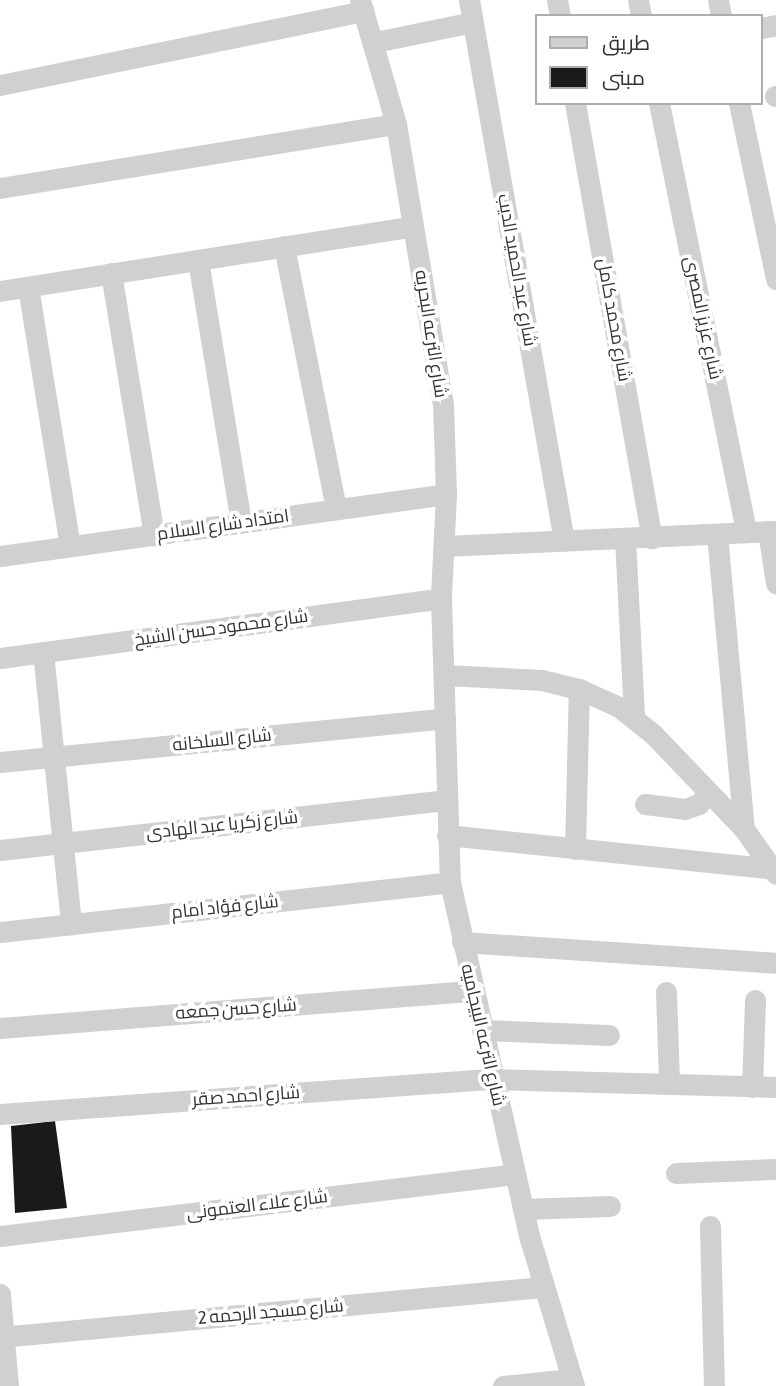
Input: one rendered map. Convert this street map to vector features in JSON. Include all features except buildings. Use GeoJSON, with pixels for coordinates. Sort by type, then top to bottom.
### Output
{"type":"FeatureCollection","features":[{"type":"Feature","properties":{"kind":"street","name":"شارع عبد الحميد الديب"},"geometry":{"type":"LineString","coordinates":[[469,0],[564,541]]}},
{"type":"Feature","properties":{"kind":"street"},"geometry":{"type":"LineString","coordinates":[[0,85],[362,6]]}},
{"type":"Feature","properties":{"kind":"street","name":"شارع الترعه البحريه"},"geometry":{"type":"LineString","coordinates":[[362,6],[375,42],[396,124],[443,404],[446,494],[441,598],[444,676]]}},
{"type":"Feature","properties":{"kind":"street"},"geometry":{"type":"LineString","coordinates":[[375,42],[473,22]]}},
{"type":"Feature","properties":{"kind":"street","name":"شارع محمد كامل"},"geometry":{"type":"LineString","coordinates":[[575,105],[652,538]]}},
{"type":"Feature","properties":{"kind":"street","name":"شارع عزيز المصرى"},"geometry":{"type":"LineString","coordinates":[[659,105],[747,532]]}},
{"type":"Feature","properties":{"kind":"street"},"geometry":{"type":"LineString","coordinates":[[739,105],[776,279]]}},
{"type":"Feature","properties":{"kind":"street"},"geometry":{"type":"LineString","coordinates":[[0,188],[396,124]]}},
{"type":"Feature","properties":{"kind":"street"},"geometry":{"type":"LineString","coordinates":[[0,291],[413,226]]}},
{"type":"Feature","properties":{"kind":"street"},"geometry":{"type":"LineString","coordinates":[[284,246],[336,509]]}},
{"type":"Feature","properties":{"kind":"street"},"geometry":{"type":"LineString","coordinates":[[198,260],[241,523]]}},
{"type":"Feature","properties":{"kind":"street"},"geometry":{"type":"LineString","coordinates":[[111,273],[154,535]]}},
{"type":"Feature","properties":{"kind":"street"},"geometry":{"type":"LineString","coordinates":[[28,287],[70,547]]}},
{"type":"Feature","properties":{"kind":"street","name":"امتداد شارع السلام"},"geometry":{"type":"LineString","coordinates":[[0,556],[446,494]]}},
{"type":"Feature","properties":{"kind":"street"},"geometry":{"type":"LineString","coordinates":[[444,546],[772,531],[776,583]]}},
{"type":"Feature","properties":{"kind":"street"},"geometry":{"type":"LineString","coordinates":[[717,534],[744,829]]}},
{"type":"Feature","properties":{"kind":"street"},"geometry":{"type":"LineString","coordinates":[[625,538],[634,718]]}},
{"type":"Feature","properties":{"kind":"street","name":"شارع محمود حسن الشيخ"},"geometry":{"type":"LineString","coordinates":[[0,658],[441,598]]}},
{"type":"Feature","properties":{"kind":"street"},"geometry":{"type":"LineString","coordinates":[[43,652],[71,925]]}},
{"type":"Feature","properties":{"kind":"street"},"geometry":{"type":"LineString","coordinates":[[444,676],[542,680],[579,689],[634,718],[744,829],[775,872]]}},
{"type":"Feature","properties":{"kind":"street","name":"شارع الترعه البيجاميه"},"geometry":{"type":"LineString","coordinates":[[444,676],[445,800],[450,881],[542,1287],[573,1382]]}},
{"type":"Feature","properties":{"kind":"street"},"geometry":{"type":"LineString","coordinates":[[575,849],[579,689]]}},
{"type":"Feature","properties":{"kind":"street","name":"شارع السلخانه"},"geometry":{"type":"LineString","coordinates":[[0,762],[445,718]]}},
{"type":"Feature","properties":{"kind":"street"},"geometry":{"type":"LineString","coordinates":[[645,804],[685,808],[699,804],[708,792]]}},
{"type":"Feature","properties":{"kind":"street","name":"شارع زكريا عبد الهادى"},"geometry":{"type":"LineString","coordinates":[[0,850],[445,800]]}},
{"type":"Feature","properties":{"kind":"street"},"geometry":{"type":"LineString","coordinates":[[447,835],[775,872]]}},
{"type":"Feature","properties":{"kind":"street","name":"شارع فؤاد امام"},"geometry":{"type":"LineString","coordinates":[[0,932],[450,881]]}},
{"type":"Feature","properties":{"kind":"street"},"geometry":{"type":"LineString","coordinates":[[462,942],[776,964]]}},
{"type":"Feature","properties":{"kind":"street","name":"شارع حسن جمعه"},"geometry":{"type":"LineString","coordinates":[[0,1028],[473,991]]}},
{"type":"Feature","properties":{"kind":"street"},"geometry":{"type":"LineString","coordinates":[[666,992],[669,1084]]}},
{"type":"Feature","properties":{"kind":"street"},"geometry":{"type":"LineString","coordinates":[[752,1087],[755,1000]]}},
{"type":"Feature","properties":{"kind":"street"},"geometry":{"type":"LineString","coordinates":[[482,1030],[609,1035]]}},
{"type":"Feature","properties":{"kind":"street","name":"شارع احمد صقر"},"geometry":{"type":"LineString","coordinates":[[0,1114],[493,1079],[776,1087]]}},
{"type":"Feature","properties":{"kind":"street"},"geometry":{"type":"LineString","coordinates":[[676,1173],[776,1169]]}},
{"type":"Feature","properties":{"kind":"street","name":"شارع علاء العتمونى"},"geometry":{"type":"LineString","coordinates":[[0,1236],[515,1174]]}},
{"type":"Feature","properties":{"kind":"street"},"geometry":{"type":"LineString","coordinates":[[523,1209],[610,1206]]}},
{"type":"Feature","properties":{"kind":"street"},"geometry":{"type":"LineString","coordinates":[[710,1226],[714,1386]]}},
{"type":"Feature","properties":{"kind":"street","name":"شارع مسجد الرحمه 2"},"geometry":{"type":"LineString","coordinates":[[2,1337],[542,1287]]}},
{"type":"Feature","properties":{"kind":"street"},"geometry":{"type":"LineString","coordinates":[[0,1294],[8,1386]]}},
{"type":"Feature","properties":{"kind":"street"},"geometry":{"type":"LineString","coordinates":[[503,1386],[573,1382]]}}]}
